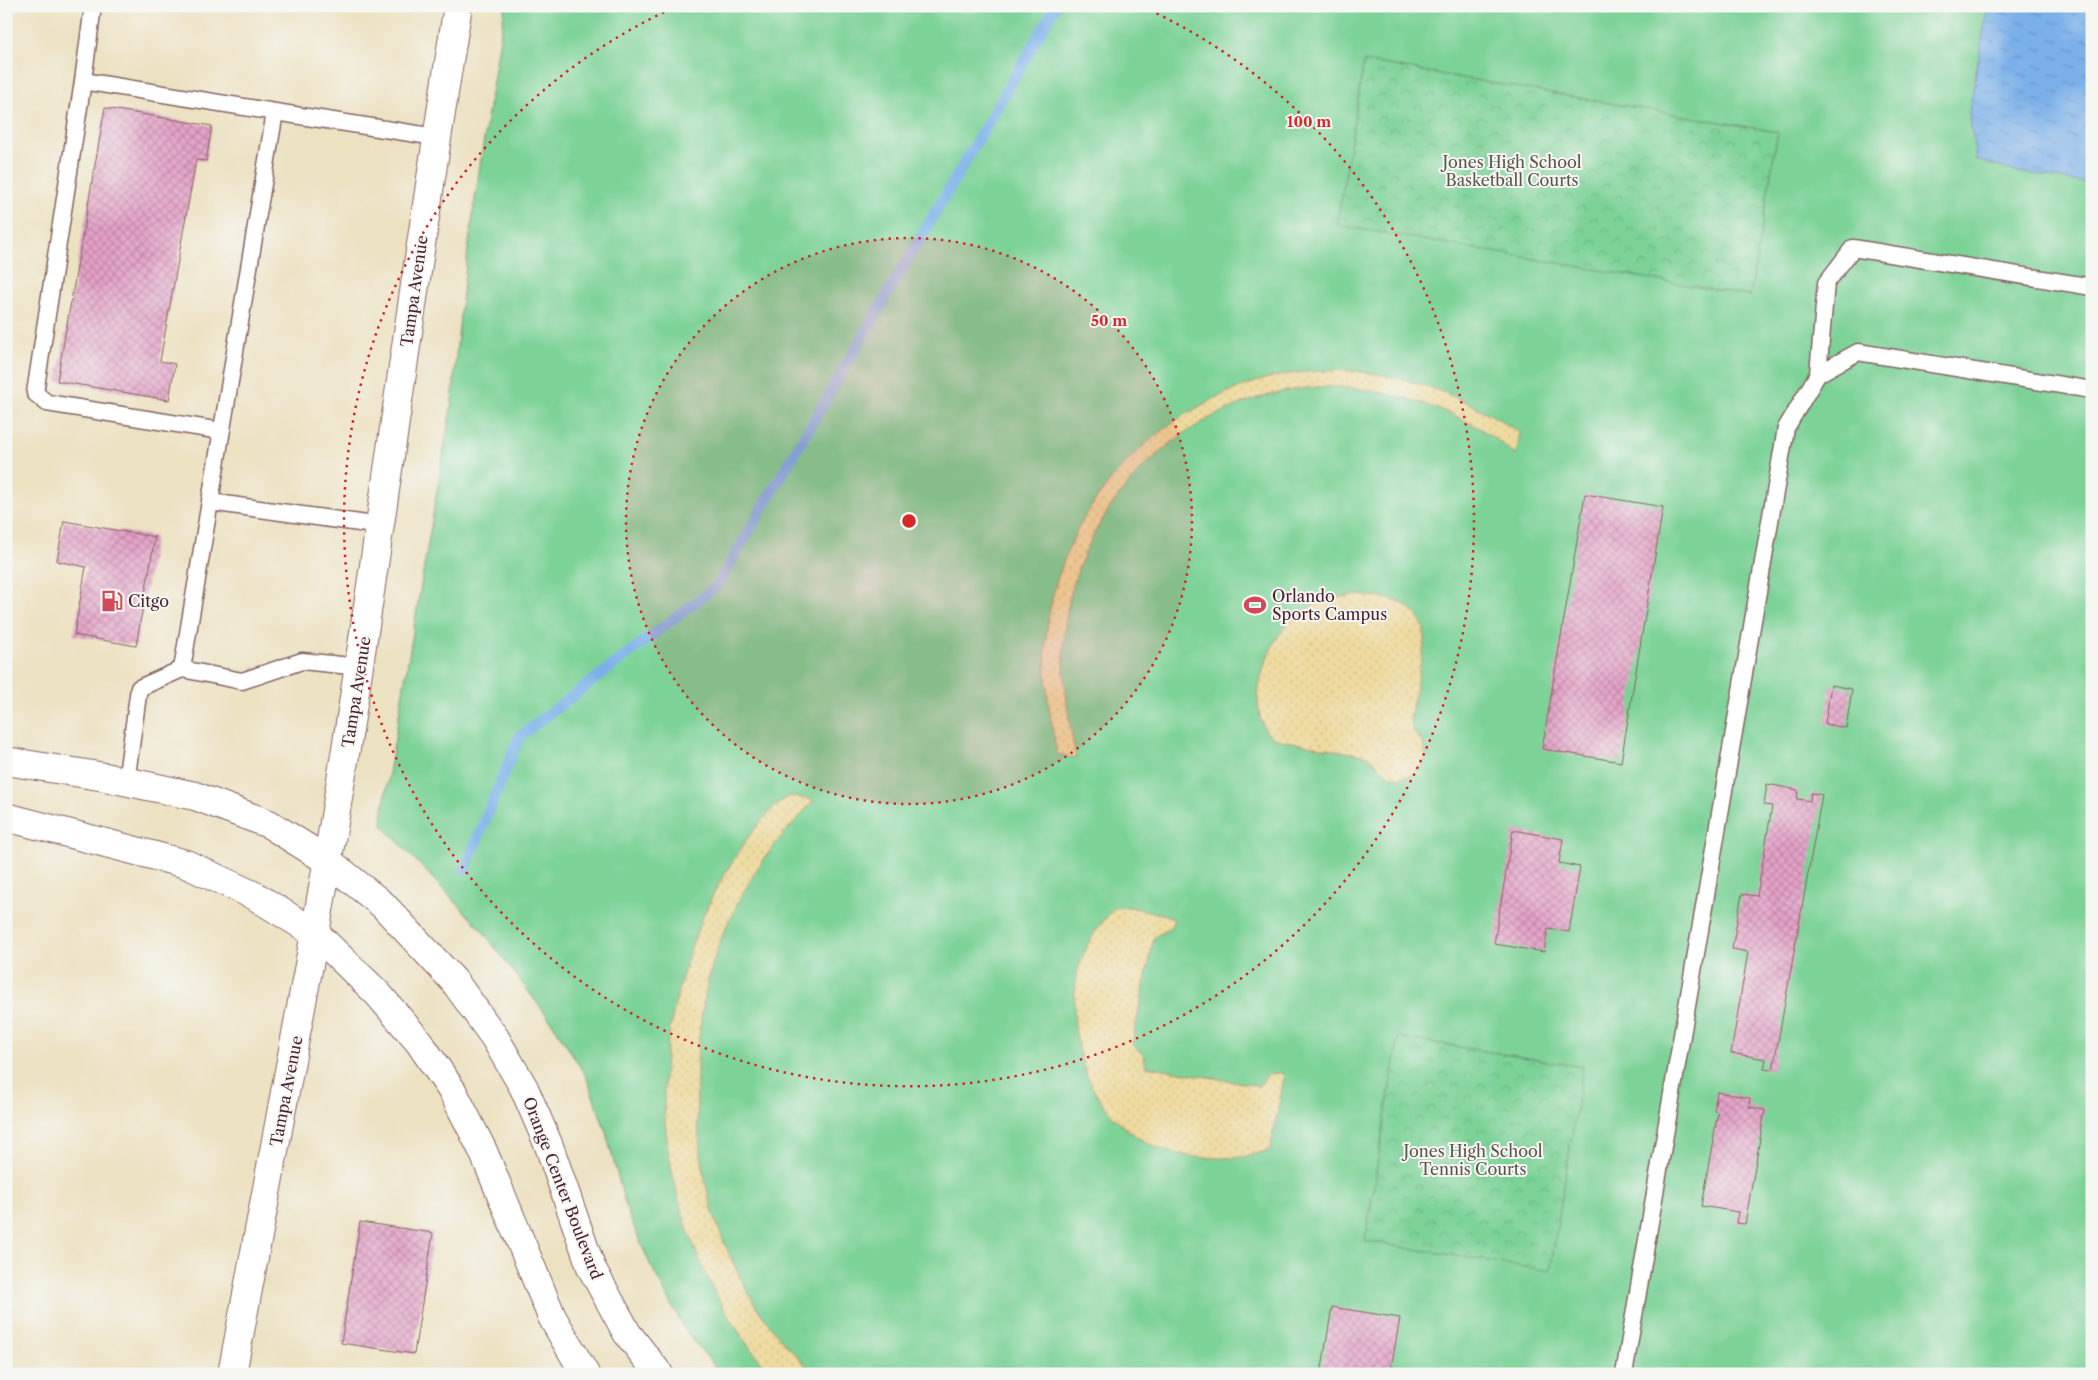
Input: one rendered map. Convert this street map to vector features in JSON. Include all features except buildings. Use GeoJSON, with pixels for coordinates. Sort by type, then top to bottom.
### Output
{"type":"FeatureCollection","features":[{"type":"Feature","properties":{"kind":"street","name":"Tampa Avenue"},"geometry":{"type":"LineString","coordinates":[[232,1374],[328,861],[360,667],[436,137],[458,6]]}},
{"type":"Feature","properties":{"kind":"street","name":"Orange Center Boulevard"},"geometry":{"type":"LineString","coordinates":[[6,761],[194,796],[269,824],[328,861],[383,905],[454,981],[495,1038],[524,1088],[549,1146],[591,1267],[627,1333],[658,1374]]}},
{"type":"Feature","properties":{"kind":"street"},"geometry":{"type":"LineString","coordinates":[[6,817],[186,864],[255,896],[315,933],[378,994],[419,1042],[453,1092],[483,1151],[552,1318],[585,1374]]}},
{"type":"Feature","properties":{"kind":"lane"},"geometry":{"type":"LineString","coordinates":[[93,6],[35,393],[47,403],[221,431]]}},
{"type":"Feature","properties":{"kind":"lane"},"geometry":{"type":"LineString","coordinates":[[83,80],[436,137]]}},
{"type":"Feature","properties":{"kind":"lane"},"geometry":{"type":"LineString","coordinates":[[182,669],[275,112]]}},
{"type":"Feature","properties":{"kind":"lane"},"geometry":{"type":"LineString","coordinates":[[1624,1374],[1786,428],[1818,374],[1826,284],[1853,248],[2092,287]]}},
{"type":"Feature","properties":{"kind":"lane"},"geometry":{"type":"LineString","coordinates":[[1818,374],[1858,352],[2092,390]]}},
{"type":"Feature","properties":{"kind":"lane"},"geometry":{"type":"LineString","coordinates":[[210,502],[381,526]]}},
{"type":"Feature","properties":{"kind":"lane"},"geometry":{"type":"LineString","coordinates":[[126,782],[140,688],[182,669],[242,681],[302,661],[360,667]]}},
{"type":"Feature","properties":{"kind":"green space","name":"Orlando Sports Campus"},"geometry":{"type":"Polygon","coordinates":[[[505,6],[2092,6],[2092,1374],[721,1374],[685,1330],[650,1264],[627,1211],[605,1129],[586,1076],[553,1024],[482,930],[382,825],[383,809],[452,402],[468,253],[505,6]]]}},
{"type":"Feature","properties":{"kind":"green space","name":"Jones High School Basketball Courts"},"geometry":{"type":"Polygon","coordinates":[[[1364,61],[1778,132],[1750,296],[1337,225],[1364,61]]]}},
{"type":"Feature","properties":{"kind":"green space","name":"Jones High School Tennis Courts"},"geometry":{"type":"Polygon","coordinates":[[[1398,1037],[1583,1067],[1550,1271],[1365,1241],[1398,1037]]]}},
{"type":"Feature","properties":{"kind":"sand"},"geometry":{"type":"Polygon","coordinates":[[[1337,370],[1362,372],[1410,381],[1455,397],[1520,433],[1516,456],[1504,445],[1465,420],[1437,408],[1396,396],[1351,388],[1317,387],[1275,394],[1236,406],[1199,424],[1166,447],[1136,475],[1110,507],[1090,543],[1074,582],[1065,626],[1064,670],[1076,758],[1057,754],[1046,682],[1046,638],[1054,592],[1069,549],[1090,509],[1117,473],[1149,442],[1185,415],[1225,393],[1269,378],[1294,373],[1337,370]]]}},
{"type":"Feature","properties":{"kind":"sand"},"geometry":{"type":"Polygon","coordinates":[[[1353,595],[1389,599],[1400,603],[1410,608],[1418,616],[1423,626],[1425,639],[1410,719],[1414,732],[1423,743],[1426,756],[1422,765],[1413,775],[1399,778],[1388,775],[1368,756],[1275,739],[1265,729],[1260,715],[1258,701],[1263,670],[1276,640],[1284,628],[1293,618],[1306,609],[1329,600],[1353,595]]]}},
{"type":"Feature","properties":{"kind":"sand"},"geometry":{"type":"Polygon","coordinates":[[[789,796],[814,800],[780,838],[758,868],[728,923],[716,954],[707,988],[697,1061],[697,1098],[703,1170],[713,1213],[726,1246],[746,1289],[761,1313],[814,1374],[772,1374],[748,1345],[727,1314],[709,1280],[681,1209],[666,1135],[664,1098],[666,1053],[674,1008],[690,950],[700,924],[711,899],[745,842],[761,821],[789,796]]]}},
{"type":"Feature","properties":{"kind":"sand"},"geometry":{"type":"Polygon","coordinates":[[[1130,907],[1170,916],[1174,921],[1169,929],[1154,937],[1132,1044],[1144,1056],[1146,1066],[1259,1086],[1268,1074],[1282,1073],[1284,1078],[1270,1150],[1229,1158],[1191,1156],[1166,1151],[1144,1141],[1126,1128],[1110,1113],[1098,1096],[1088,1077],[1076,1036],[1074,1014],[1077,975],[1084,953],[1102,922],[1114,908],[1130,907]]]}},
{"type":"Feature","properties":{"kind":"water"},"geometry":{"type":"Polygon","coordinates":[[[1988,6],[2092,6],[2092,184],[2013,171],[1976,160],[1969,111],[1988,6]]]}},
{"type":"Feature","properties":{"kind":"waterway"},"geometry":{"type":"LineString","coordinates":[[465,869],[519,737],[717,586],[1056,6]]}},
{"type":"Feature","properties":{"kind":"place","name":"Citgo"},"geometry":{"type":"Point","coordinates":[112,601]}},
{"type":"Feature","properties":{"kind":"place","name":"Orlando Sports Campus"},"geometry":{"type":"Point","coordinates":[1255,605]}}]}
